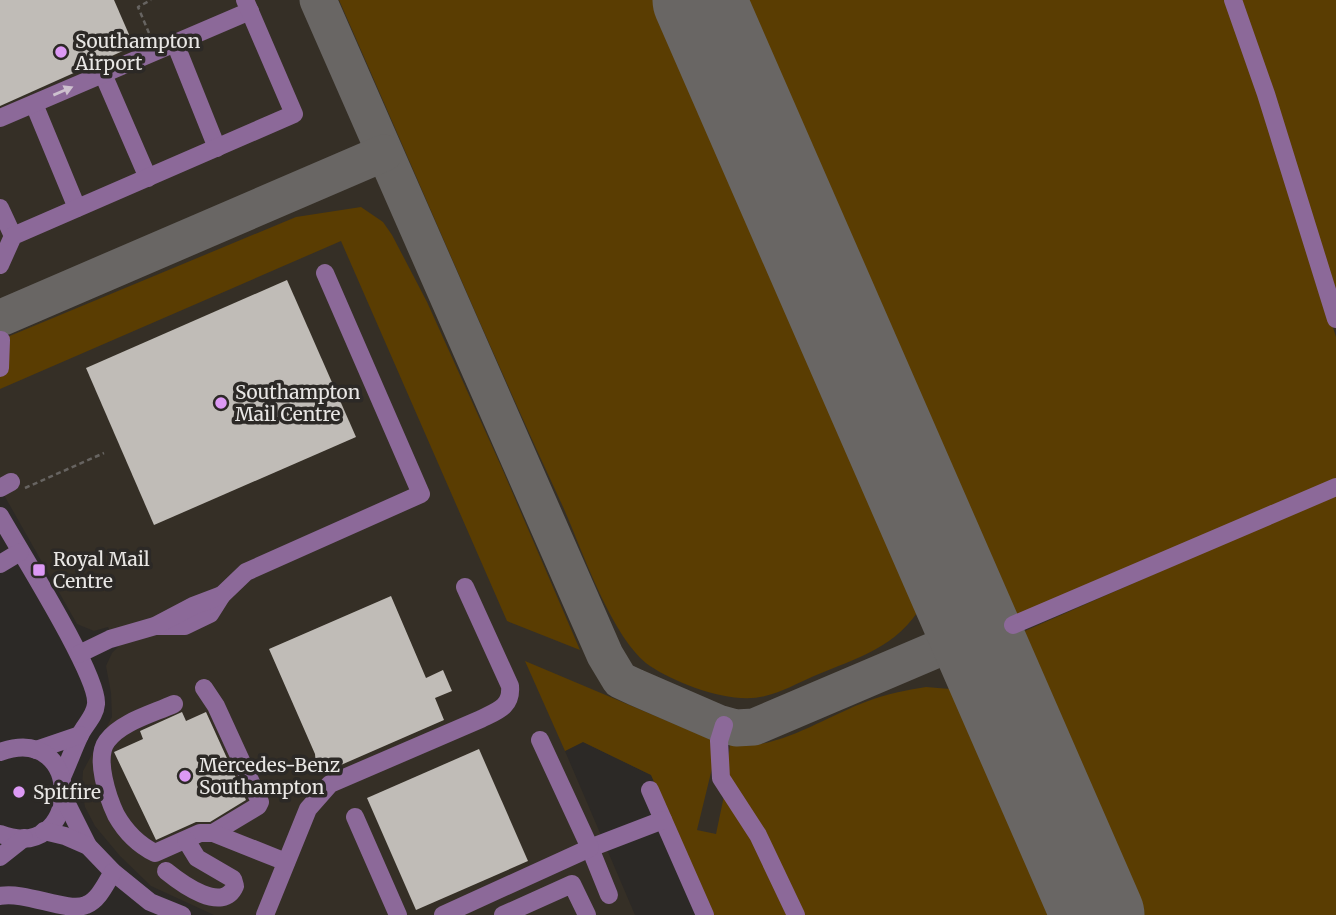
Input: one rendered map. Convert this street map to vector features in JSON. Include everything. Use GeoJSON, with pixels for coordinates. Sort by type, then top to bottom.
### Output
{"type":"FeatureCollection","features":[{"type":"Feature","properties":{"kind":"street"},"geometry":{"type":"LineString","coordinates":[[1233,0],[1266,94],[1336,319]]}},
{"type":"Feature","properties":{"kind":"street"},"geometry":{"type":"LineString","coordinates":[[0,118],[175,43],[248,6],[293,114],[13,236],[0,265]]}},
{"type":"Feature","properties":{"kind":"street"},"geometry":{"type":"LineString","coordinates":[[175,43],[217,148]]}},
{"type":"Feature","properties":{"kind":"street"},"geometry":{"type":"LineString","coordinates":[[103,74],[148,178]]}},
{"type":"Feature","properties":{"kind":"street"},"geometry":{"type":"LineString","coordinates":[[34,104],[77,208]]}},
{"type":"Feature","properties":{"kind":"street"},"geometry":{"type":"LineString","coordinates":[[0,208],[13,236]]}},
{"type":"Feature","properties":{"kind":"street"},"geometry":{"type":"LineString","coordinates":[[79,654],[110,639],[155,626],[189,625],[210,614],[222,595],[246,572],[421,494],[325,274]]}},
{"type":"Feature","properties":{"kind":"street"},"geometry":{"type":"LineString","coordinates":[[0,368],[1,340]]}},
{"type":"Feature","properties":{"kind":"street"},"geometry":{"type":"LineString","coordinates":[[1013,625],[1336,487]]}},
{"type":"Feature","properties":{"kind":"street"},"geometry":{"type":"LineString","coordinates":[[0,516],[79,654],[95,690],[94,714],[80,735],[62,777]]}},
{"type":"Feature","properties":{"kind":"street"},"geometry":{"type":"LineString","coordinates":[[0,564],[20,552]]}},
{"type":"Feature","properties":{"kind":"street"},"geometry":{"type":"LineString","coordinates":[[265,915],[308,809],[330,784],[481,719],[503,708],[508,702],[510,686],[465,587]]}},
{"type":"Feature","properties":{"kind":"street"},"geometry":{"type":"LineString","coordinates":[[204,688],[216,706],[260,802],[258,806],[213,833]]}},
{"type":"Feature","properties":{"kind":"street"},"geometry":{"type":"LineString","coordinates":[[174,704],[132,722],[107,740],[101,759],[116,815],[132,836],[155,853],[200,833],[213,833],[286,862]]}},
{"type":"Feature","properties":{"kind":"street"},"geometry":{"type":"LineString","coordinates":[[724,725],[719,741],[721,778],[758,835],[796,915]]}},
{"type":"Feature","properties":{"kind":"street"},"geometry":{"type":"LineString","coordinates":[[36,750],[80,735]]}},
{"type":"Feature","properties":{"kind":"street"},"geometry":{"type":"LineString","coordinates":[[540,740],[610,895]]}},
{"type":"Feature","properties":{"kind":"street"},"geometry":{"type":"LineString","coordinates":[[0,751],[24,747],[36,750],[56,766],[62,777],[64,797],[88,846],[113,872],[150,902],[182,915]]}},
{"type":"Feature","properties":{"kind":"street"},"geometry":{"type":"LineString","coordinates":[[650,790],[705,915]]}},
{"type":"Feature","properties":{"kind":"street"},"geometry":{"type":"LineString","coordinates":[[0,857],[24,838],[44,831],[59,814],[64,797]]}},
{"type":"Feature","properties":{"kind":"street"},"geometry":{"type":"LineString","coordinates":[[355,817],[398,915]]}},
{"type":"Feature","properties":{"kind":"street"},"geometry":{"type":"LineString","coordinates":[[443,915],[590,848],[663,820]]}},
{"type":"Feature","properties":{"kind":"street"},"geometry":{"type":"LineString","coordinates":[[44,831],[88,846]]}},
{"type":"Feature","properties":{"kind":"street"},"geometry":{"type":"LineString","coordinates":[[0,834],[24,838]]}},
{"type":"Feature","properties":{"kind":"street"},"geometry":{"type":"LineString","coordinates":[[166,871],[187,886],[214,898],[221,898],[233,891],[233,879],[197,859],[186,840]]}},
{"type":"Feature","properties":{"kind":"street"},"geometry":{"type":"LineString","coordinates":[[0,896],[14,894],[69,906],[86,905],[99,894],[113,872]]}},
{"type":"Feature","properties":{"kind":"street"},"geometry":{"type":"LineString","coordinates":[[537,872],[549,893]]}},
{"type":"Feature","properties":{"kind":"street"},"geometry":{"type":"LineString","coordinates":[[503,915],[572,884],[587,915]]}},
{"type":"Feature","properties":{"kind":"path"},"geometry":{"type":"LineString","coordinates":[[149,33],[138,7],[151,0]]}},
{"type":"Feature","properties":{"kind":"path"},"geometry":{"type":"LineString","coordinates":[[9,487],[104,453]]}},
{"type":"Feature","properties":{"kind":"shaded area","name":"Southampton Airport"},"geometry":{"type":"Polygon","coordinates":[[[0,0],[1336,0],[1336,915],[713,915],[651,775],[583,742],[565,751],[635,915],[214,915],[151,886],[120,856],[95,826],[85,807],[82,789],[83,771],[112,717],[106,666],[118,647],[108,627],[94,631],[77,624],[0,488],[0,0]]]}},
{"type":"Feature","properties":{"kind":"shaded area"},"geometry":{"type":"Polygon","coordinates":[[[339,0],[658,0],[922,605],[901,631],[861,657],[778,692],[752,698],[721,695],[690,686],[661,673],[636,653],[623,636],[600,594],[339,0]]]}},
{"type":"Feature","properties":{"kind":"shaded area"},"geometry":{"type":"Polygon","coordinates":[[[739,0],[1228,0],[1336,337],[1336,479],[1009,618],[739,0]]]}},
{"type":"Feature","properties":{"kind":"shaded area"},"geometry":{"type":"Polygon","coordinates":[[[1239,0],[1336,0],[1336,300],[1239,0]]]}},
{"type":"Feature","properties":{"kind":"shaded area"},"geometry":{"type":"Polygon","coordinates":[[[361,207],[383,222],[427,302],[580,650],[507,621],[341,241],[0,389],[0,340],[296,217],[361,207]]]}},
{"type":"Feature","properties":{"kind":"shaded area"},"geometry":{"type":"Polygon","coordinates":[[[1336,494],[1336,915],[1140,915],[1018,634],[1336,494]]]}},
{"type":"Feature","properties":{"kind":"shaded area"},"geometry":{"type":"Polygon","coordinates":[[[525,661],[710,739],[716,752],[697,830],[716,834],[725,791],[792,915],[713,915],[651,775],[583,742],[565,751],[525,661]]]}},
{"type":"Feature","properties":{"kind":"shaded area"},"geometry":{"type":"Polygon","coordinates":[[[926,687],[962,690],[1059,915],[802,915],[726,776],[730,745],[766,743],[783,738],[868,701],[926,687]]]}},
{"type":"Feature","properties":{"kind":"building","name":"Southampton Airport"},"geometry":{"type":"Polygon","coordinates":[[[0,0],[114,0],[134,46],[0,106],[0,0]]]}},
{"type":"Feature","properties":{"kind":"building","name":"Southampton Mail Centre"},"geometry":{"type":"Polygon","coordinates":[[[287,280],[356,437],[154,525],[86,368],[287,280]]]}},
{"type":"Feature","properties":{"kind":"building"},"geometry":{"type":"Polygon","coordinates":[[[391,596],[426,678],[443,670],[452,691],[435,698],[444,720],[334,768],[322,769],[316,765],[315,754],[269,649],[391,596]]]}},
{"type":"Feature","properties":{"kind":"building","name":"Mercedes-Benz Southampton"},"geometry":{"type":"Polygon","coordinates":[[[182,712],[186,721],[206,712],[246,800],[210,822],[196,822],[156,840],[114,752],[143,739],[140,731],[182,712]]]}},
{"type":"Feature","properties":{"kind":"building"},"geometry":{"type":"Polygon","coordinates":[[[479,749],[528,861],[416,910],[367,798],[479,749]]]}},
{"type":"Feature","properties":{"kind":"taxiway"},"geometry":{"type":"LineString","coordinates":[[318,0],[605,655],[620,680],[718,723],[736,728],[754,727],[975,633]]}},
{"type":"Feature","properties":{"kind":"taxiway"},"geometry":{"type":"LineString","coordinates":[[3,317],[384,153]]}},
{"type":"Feature","properties":{"kind":"runway"},"geometry":{"type":"LineString","coordinates":[[699,0],[1098,915]]}},
{"type":"Feature","properties":{"kind":"place","name":"Southampton Airport"},"geometry":{"type":"Point","coordinates":[61,52]}},
{"type":"Feature","properties":{"kind":"place","name":"Southampton Mail Centre"},"geometry":{"type":"Point","coordinates":[221,403]}},
{"type":"Feature","properties":{"kind":"place","name":"Royal Mail Centre"},"geometry":{"type":"Point","coordinates":[39,570]}},
{"type":"Feature","properties":{"kind":"place","name":"Mercedes-Benz Southampton"},"geometry":{"type":"Point","coordinates":[185,776]}},
{"type":"Feature","properties":{"kind":"place","name":"Spitfire"},"geometry":{"type":"Point","coordinates":[19,792]}}]}
